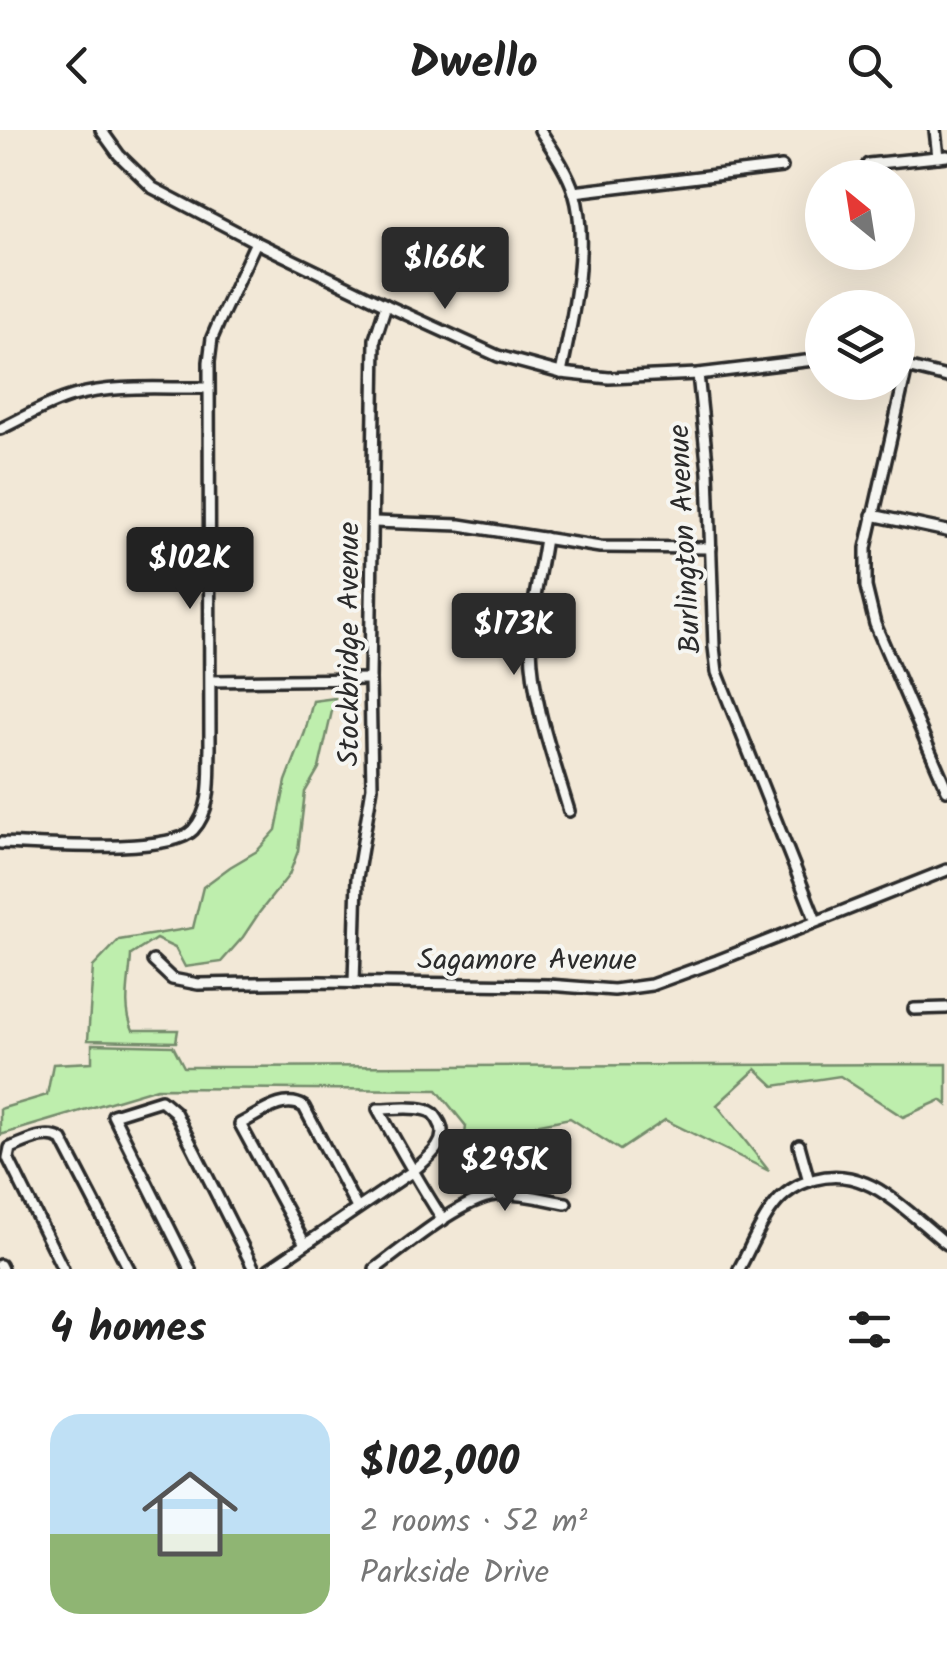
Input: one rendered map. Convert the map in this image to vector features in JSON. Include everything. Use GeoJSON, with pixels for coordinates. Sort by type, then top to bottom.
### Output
{"type":"FeatureCollection","features":[{"type":"Feature","properties":{"kind":"street"},"geometry":{"type":"LineString","coordinates":[[101,130],[119,155],[153,188],[256,242],[498,356],[561,372],[609,378],[698,374],[805,361]]}},
{"type":"Feature","properties":{"kind":"street"},"geometry":{"type":"LineString","coordinates":[[540,130],[574,192],[580,228],[577,293],[561,372]]}},
{"type":"Feature","properties":{"kind":"street"},"geometry":{"type":"LineString","coordinates":[[911,160],[943,157],[935,130]]}},
{"type":"Feature","properties":{"kind":"street"},"geometry":{"type":"LineString","coordinates":[[574,192],[782,168]]}},
{"type":"Feature","properties":{"kind":"street"},"geometry":{"type":"LineString","coordinates":[[0,843],[150,845],[176,841],[191,833],[202,818],[207,802],[210,681],[208,388],[212,338],[256,242]]}},
{"type":"Feature","properties":{"kind":"street","name":"Stockbridge Avenue"},"geometry":{"type":"LineString","coordinates":[[354,983],[357,878],[372,787],[375,339],[386,305]]}},
{"type":"Feature","properties":{"kind":"street"},"geometry":{"type":"LineString","coordinates":[[915,369],[947,377]]}},
{"type":"Feature","properties":{"kind":"street","name":"Burlington Avenue"},"geometry":{"type":"LineString","coordinates":[[698,374],[708,472],[717,672],[816,922]]}},
{"type":"Feature","properties":{"kind":"street"},"geometry":{"type":"LineString","coordinates":[[0,430],[55,402],[93,392],[208,388]]}},
{"type":"Feature","properties":{"kind":"street"},"geometry":{"type":"LineString","coordinates":[[895,400],[866,548],[866,587],[875,624],[947,790]]}},
{"type":"Feature","properties":{"kind":"street"},"geometry":{"type":"LineString","coordinates":[[872,514],[947,530]]}},
{"type":"Feature","properties":{"kind":"street"},"geometry":{"type":"LineString","coordinates":[[374,522],[460,525],[600,547],[711,548]]}},
{"type":"Feature","properties":{"kind":"street"},"geometry":{"type":"LineString","coordinates":[[545,538],[533,612],[532,670],[538,708],[569,811]]}},
{"type":"Feature","properties":{"kind":"street"},"geometry":{"type":"LineString","coordinates":[[210,681],[370,680]]}},
{"type":"Feature","properties":{"kind":"street","name":"Sagamore Avenue"},"geometry":{"type":"LineString","coordinates":[[153,961],[172,979],[198,984],[548,985],[614,990],[651,985],[947,870]]}},
{"type":"Feature","properties":{"kind":"street"},"geometry":{"type":"LineString","coordinates":[[914,1009],[947,1008]]}},
{"type":"Feature","properties":{"kind":"street"},"geometry":{"type":"LineString","coordinates":[[190,1269],[113,1114],[161,1100],[175,1112],[254,1269]]}},
{"type":"Feature","properties":{"kind":"street"},"geometry":{"type":"LineString","coordinates":[[304,1244],[240,1124],[284,1102],[304,1107],[357,1208]]}},
{"type":"Feature","properties":{"kind":"street"},"geometry":{"type":"LineString","coordinates":[[268,1269],[413,1172],[434,1152],[442,1138],[442,1126],[435,1114],[425,1110],[378,1110],[413,1172],[442,1220]]}},
{"type":"Feature","properties":{"kind":"street"},"geometry":{"type":"LineString","coordinates":[[63,1269],[8,1158],[10,1148],[47,1136],[62,1140],[128,1269]]}},
{"type":"Feature","properties":{"kind":"street"},"geometry":{"type":"LineString","coordinates":[[799,1145],[809,1181]]}},
{"type":"Feature","properties":{"kind":"street"},"geometry":{"type":"LineString","coordinates":[[739,1269],[777,1202],[809,1181],[837,1176],[877,1189],[947,1244]]}},
{"type":"Feature","properties":{"kind":"street"},"geometry":{"type":"LineString","coordinates":[[375,1269],[474,1201],[514,1194],[566,1203]]}},
{"type":"Feature","properties":{"kind":"green space"},"geometry":{"type":"Polygon","coordinates":[[[335,698],[319,768],[305,792],[298,851],[289,875],[243,937],[221,962],[185,967],[175,948],[156,939],[131,955],[127,1002],[133,1030],[178,1030],[176,1042],[88,1040],[93,967],[119,940],[193,928],[203,887],[257,851],[276,830],[286,781],[313,701],[335,698]]]}},
{"type":"Feature","properties":{"kind":"green space"},"geometry":{"type":"Polygon","coordinates":[[[92,1044],[173,1046],[184,1067],[947,1064],[947,1105],[941,1100],[903,1117],[840,1076],[774,1086],[756,1069],[717,1105],[769,1171],[665,1120],[620,1150],[570,1118],[535,1125],[533,1174],[462,1163],[466,1126],[437,1090],[157,1088],[0,1135],[0,1109],[47,1095],[53,1064],[92,1062],[92,1044]]]}}]}
